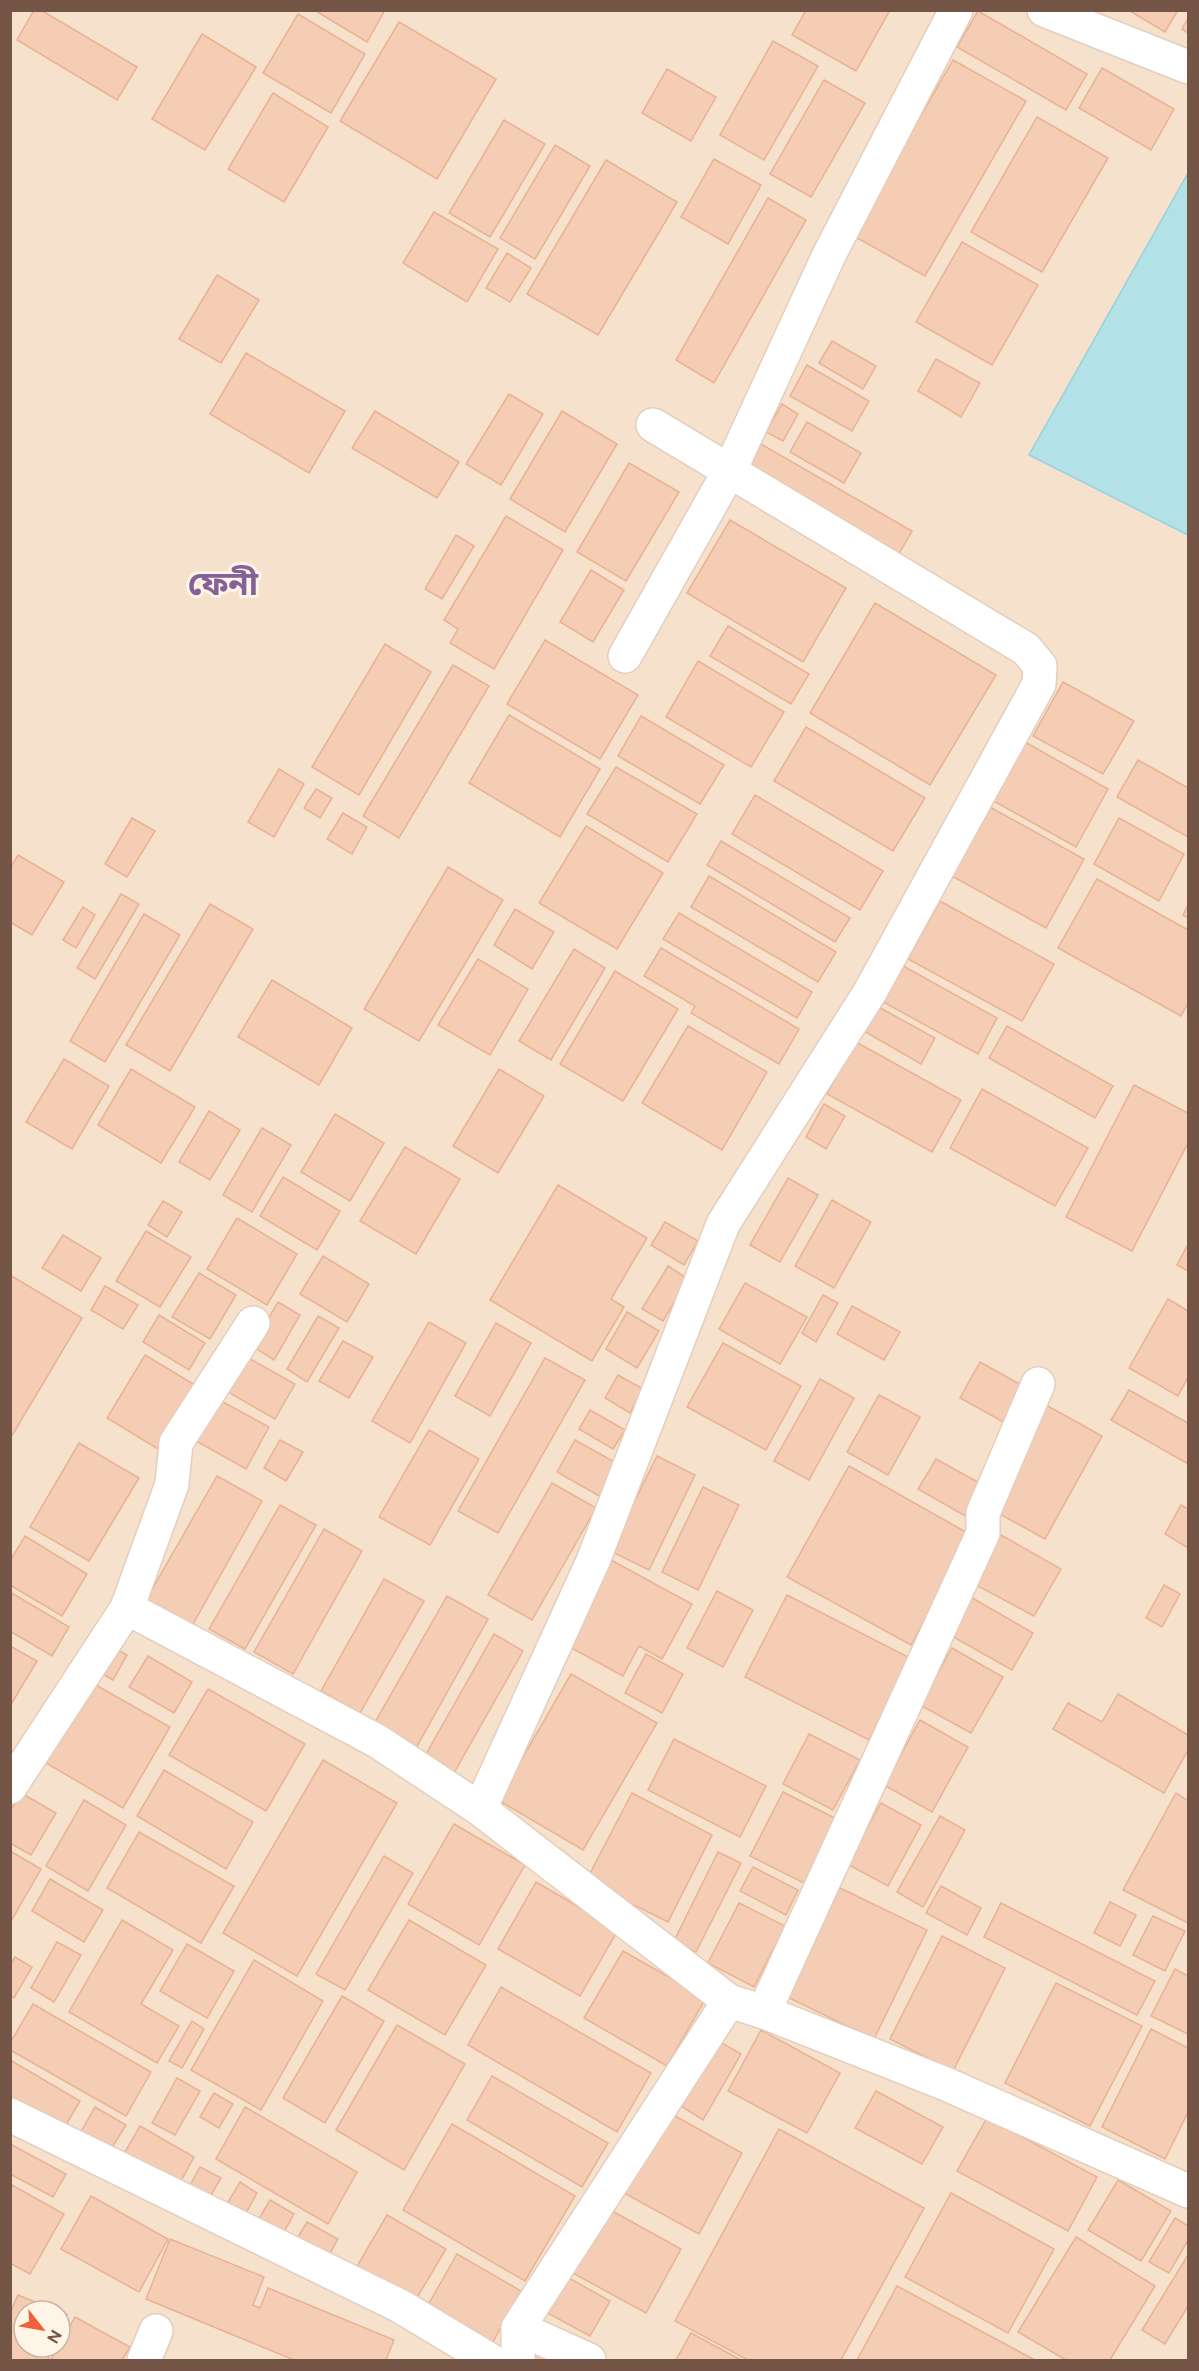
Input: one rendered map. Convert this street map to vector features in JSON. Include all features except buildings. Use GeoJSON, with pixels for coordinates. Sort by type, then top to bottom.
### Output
{"type":"FeatureCollection","features":[{"type":"Feature","properties":{"kind":"street"},"geometry":{"type":"LineString","coordinates":[[625,656],[730,470],[829,255],[956,10]]}},
{"type":"Feature","properties":{"kind":"street"},"geometry":{"type":"LineString","coordinates":[[1044,10],[1188,68]]}},
{"type":"Feature","properties":{"kind":"street"},"geometry":{"type":"LineString","coordinates":[[480,1809],[593,1561],[723,1224],[870,992],[1039,684],[1040,666],[1026,649],[653,425]]}},
{"type":"Feature","properties":{"kind":"street"},"geometry":{"type":"LineString","coordinates":[[15,1771],[127,1608],[172,1484],[177,1443],[253,1323]]}},
{"type":"Feature","properties":{"kind":"street"},"geometry":{"type":"LineString","coordinates":[[764,2012],[983,1533],[983,1513],[1038,1384]]}},
{"type":"Feature","properties":{"kind":"street"},"geometry":{"type":"LineString","coordinates":[[127,1608],[377,1741],[480,1809],[729,2001],[764,2012],[946,2084],[1188,2191]]}},
{"type":"Feature","properties":{"kind":"street"},"geometry":{"type":"LineString","coordinates":[[518,2361],[518,2328],[729,2001]]}},
{"type":"Feature","properties":{"kind":"street"},"geometry":{"type":"LineString","coordinates":[[10,2115],[400,2306],[490,2361]]}},
{"type":"Feature","properties":{"kind":"street"},"geometry":{"type":"LineString","coordinates":[[518,2328],[589,2361]]}},
{"type":"Feature","properties":{"kind":"shaded area"},"geometry":{"type":"Polygon","coordinates":[[[11,11],[1188,11],[1188,2360],[11,2360],[11,11]]]}},
{"type":"Feature","properties":{"kind":"water"},"geometry":{"type":"Polygon","coordinates":[[[1188,173],[1188,535],[1029,455],[1188,173]]]}},
{"type":"Feature","properties":{"kind":"district","name":"ফেনী"},"geometry":{"type":"Point","coordinates":[223,583]}}]}
